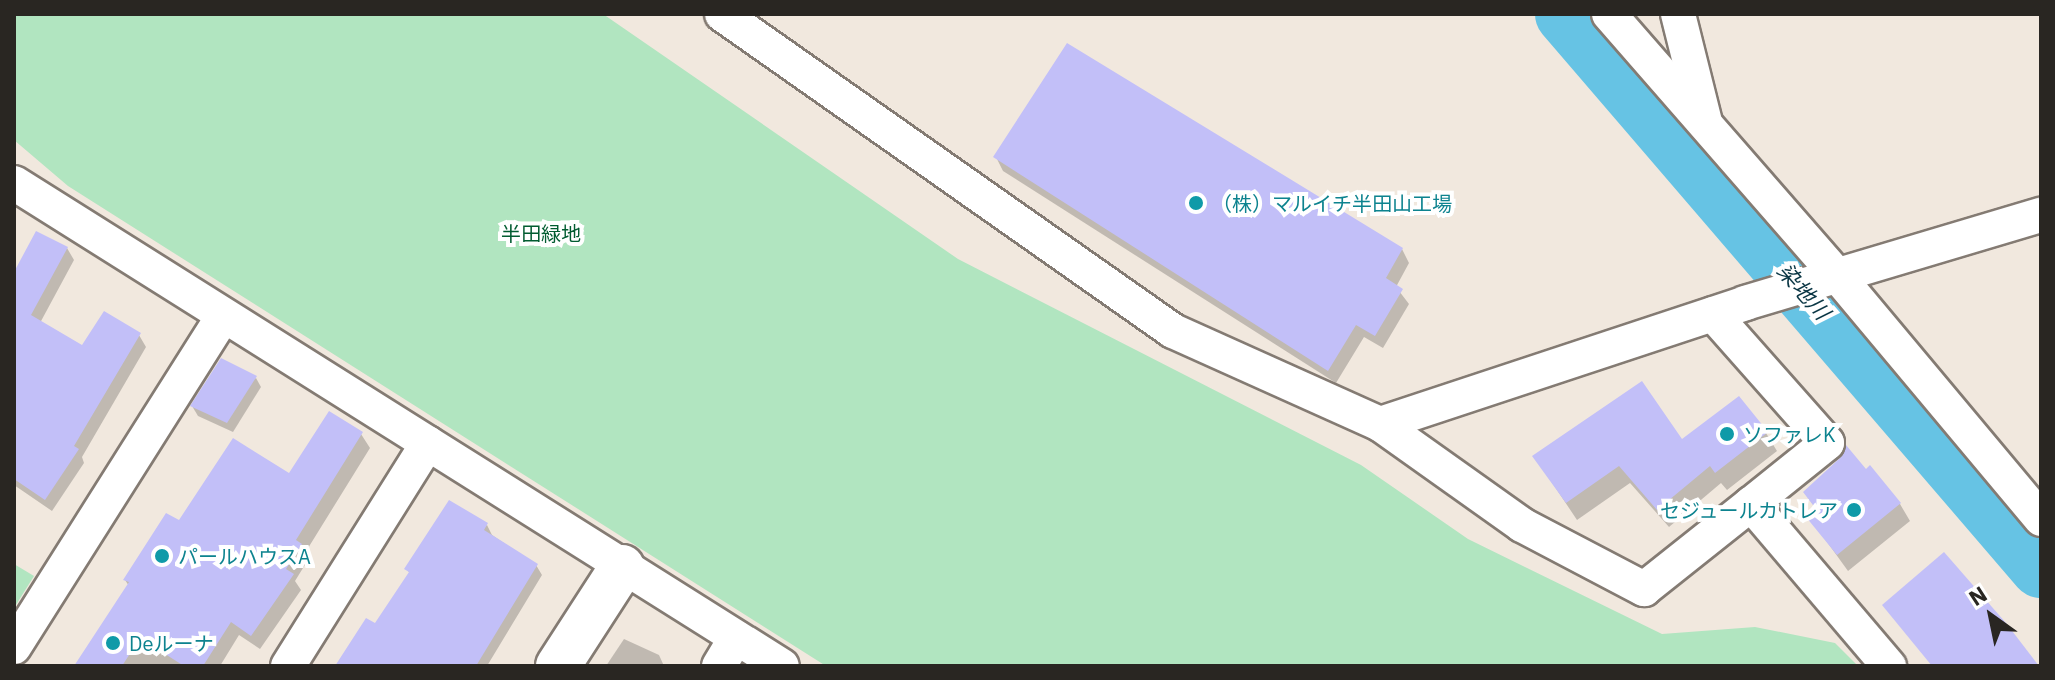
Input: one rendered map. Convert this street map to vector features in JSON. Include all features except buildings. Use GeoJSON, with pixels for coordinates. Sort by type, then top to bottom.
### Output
{"type":"FeatureCollection","features":[{"type":"Feature","properties":{"kind":"street"},"geometry":{"type":"LineString","coordinates":[[722,14],[1173,331],[1380,424],[1522,525],[1644,589],[1827,443],[1713,314]]}},
{"type":"Feature","properties":{"kind":"street"},"geometry":{"type":"LineString","coordinates":[[1609,14],[1830,277],[2041,519]]}},
{"type":"Feature","properties":{"kind":"street"},"geometry":{"type":"LineString","coordinates":[[1678,14],[1708,131]]}},
{"type":"Feature","properties":{"kind":"street"},"geometry":{"type":"LineString","coordinates":[[17,192],[428,443],[622,567],[727,652],[782,666]]}},
{"type":"Feature","properties":{"kind":"street"},"geometry":{"type":"LineString","coordinates":[[1380,424],[1745,303],[2041,215]]}},
{"type":"Feature","properties":{"kind":"street"},"geometry":{"type":"LineString","coordinates":[[14,647],[223,317]]}},
{"type":"Feature","properties":{"kind":"street"},"geometry":{"type":"LineString","coordinates":[[288,666],[428,443]]}},
{"type":"Feature","properties":{"kind":"street"},"geometry":{"type":"LineString","coordinates":[[1751,504],[1889,666]]}},
{"type":"Feature","properties":{"kind":"street"},"geometry":{"type":"LineString","coordinates":[[558,666],[622,567]]}},
{"type":"Feature","properties":{"kind":"green space","name":"半田緑地"},"geometry":{"type":"Polygon","coordinates":[[[14,14],[603,14],[958,259],[1361,465],[1468,539],[1662,634],[1755,627],[1835,643],[1858,666],[826,666],[68,186],[14,140],[14,14]]]}},
{"type":"Feature","properties":{"kind":"green space"},"geometry":{"type":"Polygon","coordinates":[[[14,564],[34,576],[14,608],[14,564]]]}},
{"type":"Feature","properties":{"kind":"waterway","name":"染地川"},"geometry":{"type":"LineString","coordinates":[[1566,14],[2041,567]]}},
{"type":"Feature","properties":{"kind":"place","name":"（株）マルイチ半田山工場"},"geometry":{"type":"Point","coordinates":[1196,203]}},
{"type":"Feature","properties":{"kind":"place","name":"ソファレK"},"geometry":{"type":"Point","coordinates":[1727,434]}},
{"type":"Feature","properties":{"kind":"place","name":"セジュールカトレア"},"geometry":{"type":"Point","coordinates":[1854,510]}},
{"type":"Feature","properties":{"kind":"place","name":"パールハウスA"},"geometry":{"type":"Point","coordinates":[162,556]}},
{"type":"Feature","properties":{"kind":"place","name":"Deルーナ"},"geometry":{"type":"Point","coordinates":[113,643]}}]}
